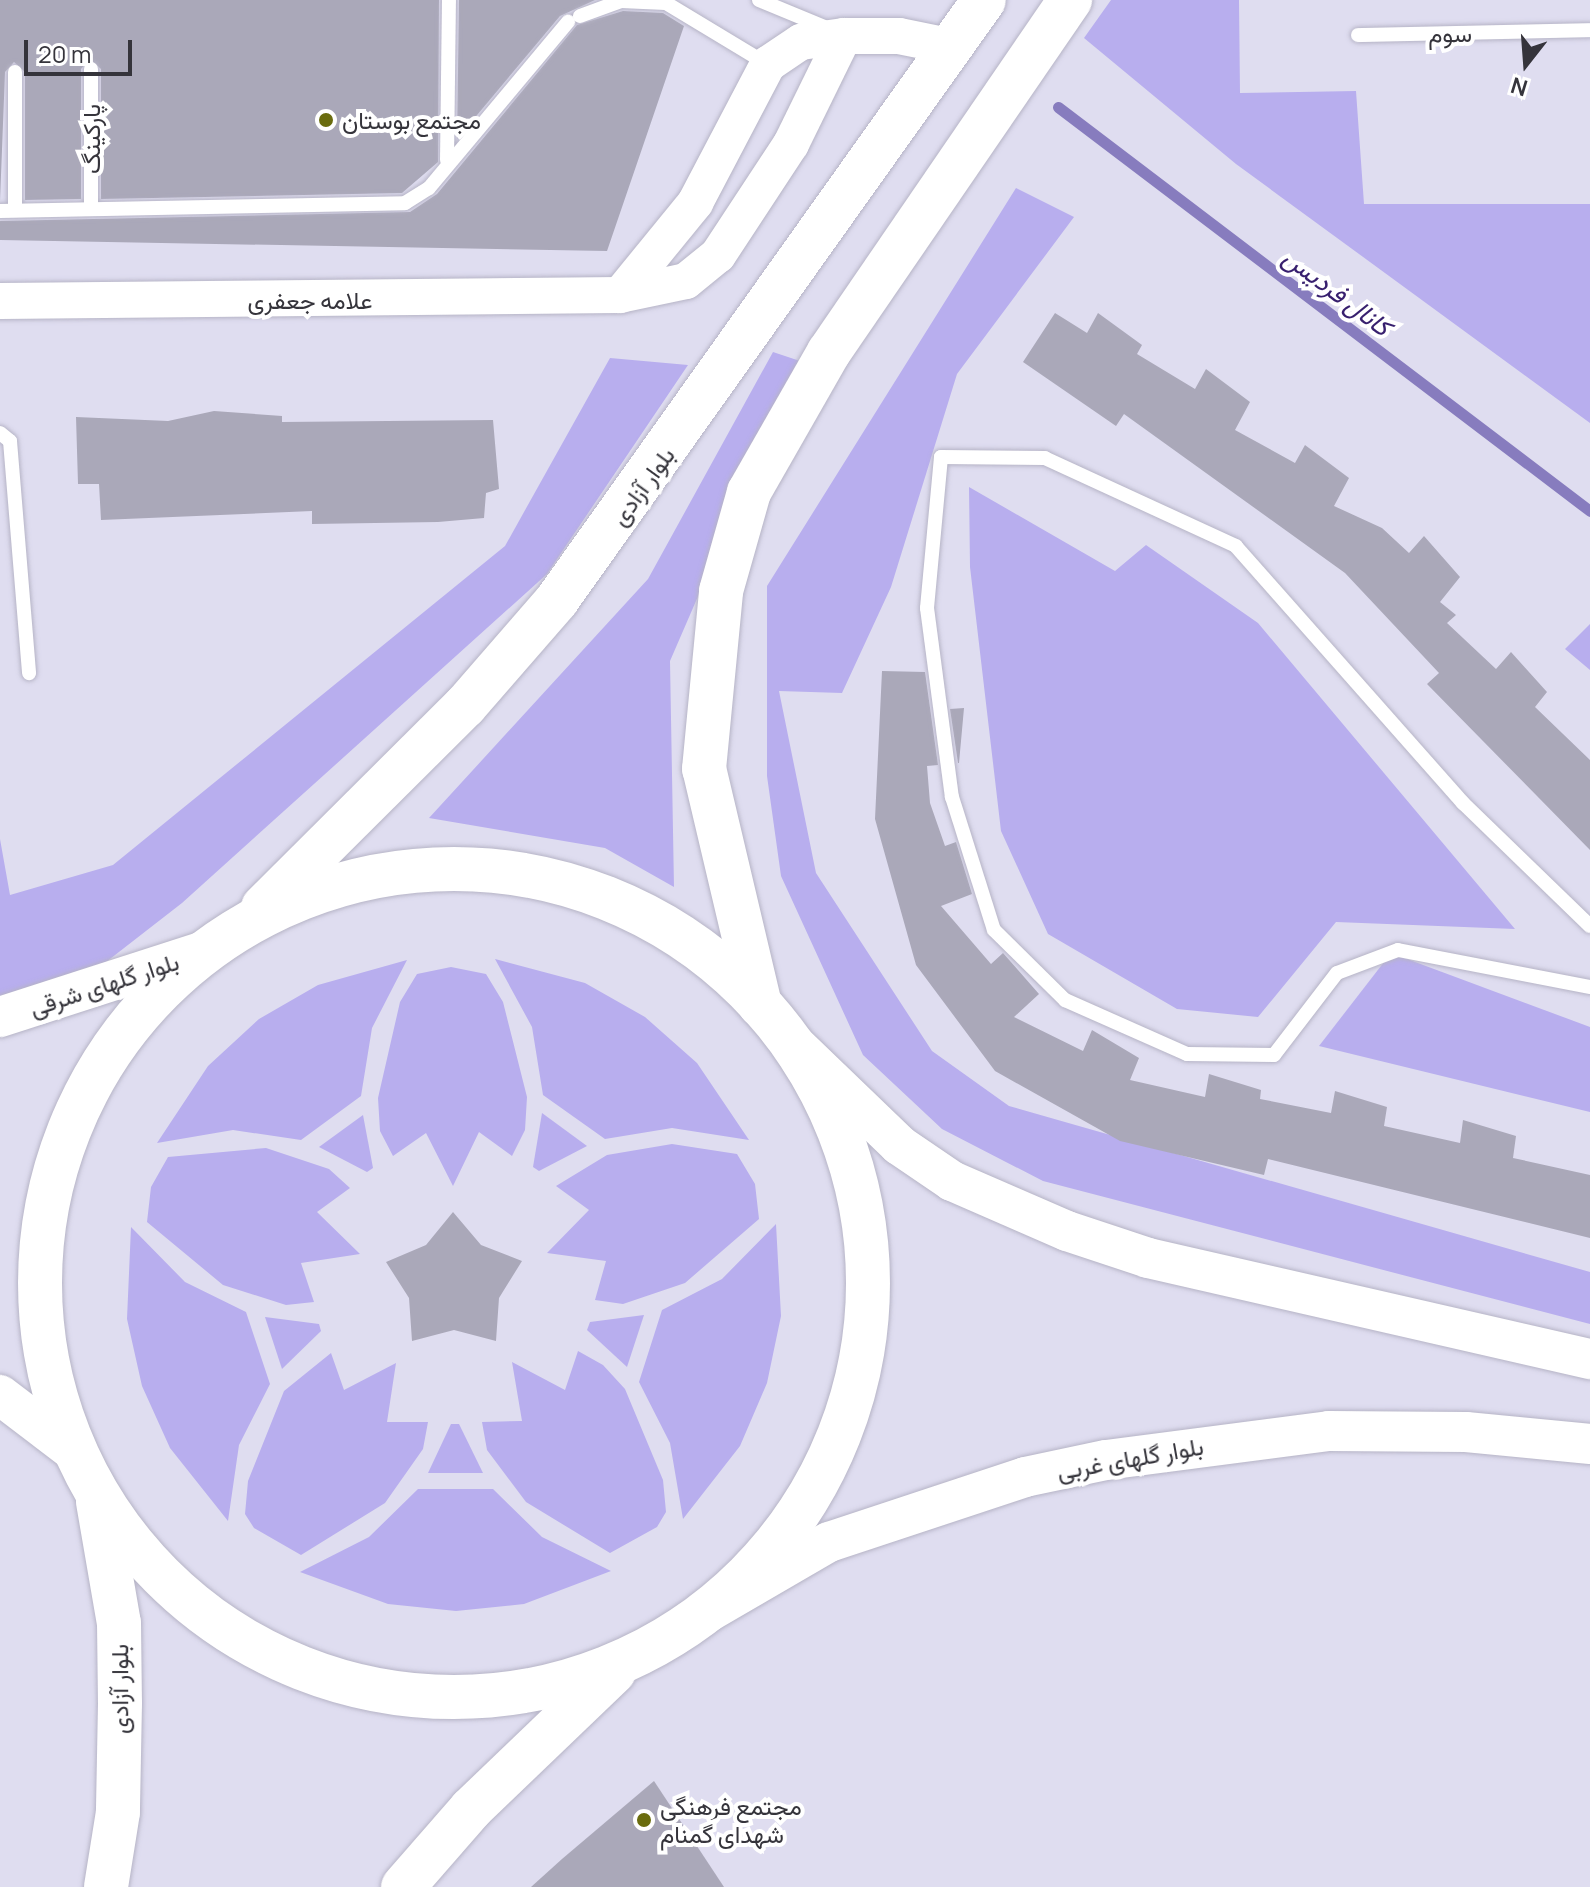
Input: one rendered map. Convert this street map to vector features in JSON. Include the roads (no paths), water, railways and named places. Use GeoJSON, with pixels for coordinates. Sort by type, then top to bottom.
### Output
{"type":"FeatureCollection","features":[{"type":"Feature","properties":{"kind":"main road","name":"بلوار آزادی"},"geometry":{"type":"LineString","coordinates":[[243,926],[465,706],[557,600],[984,0]]}},
{"type":"Feature","properties":{"kind":"main road"},"geometry":{"type":"LineString","coordinates":[[760,1005],[704,769],[721,591],[749,492],[829,352],[1070,0]]}},
{"type":"Feature","properties":{"kind":"main road"},"geometry":{"type":"LineString","coordinates":[[788,1038],[832,1113],[860,1195],[867,1325],[850,1409],[815,1489],[764,1559],[700,1617],[625,1661],[543,1687],[457,1697],[328,1677],[249,1642],[179,1592],[96,1492],[76,1453],[49,1371],[40,1315],[41,1243],[58,1158],[116,1042],[207,950],[243,926],[364,880],[494,872],[579,890],[659,924],[760,1005],[788,1038],[899,1145],[952,1181],[1067,1231],[1148,1258],[1590,1359]]}},
{"type":"Feature","properties":{"kind":"main road","name":"بلوار گلهای شرقی"},"geometry":{"type":"LineString","coordinates":[[0,1017],[207,950]]}},
{"type":"Feature","properties":{"kind":"main road"},"geometry":{"type":"LineString","coordinates":[[0,1395],[76,1453]]}},
{"type":"Feature","properties":{"kind":"main road","name":"بلوار گلهای غربی"},"geometry":{"type":"LineString","coordinates":[[700,1617],[829,1542],[1011,1481],[1106,1460],[1329,1431],[1590,1444]]}},
{"type":"Feature","properties":{"kind":"main road","name":"بلوار آزادی"},"geometry":{"type":"LineString","coordinates":[[96,1492],[119,1639],[118,1812],[106,1887]]}},
{"type":"Feature","properties":{"kind":"main road"},"geometry":{"type":"LineString","coordinates":[[403,1887],[471,1809],[625,1661]]}},
{"type":"Feature","properties":{"kind":"street"},"geometry":{"type":"LineString","coordinates":[[620,295],[695,203],[768,64],[801,42],[844,36],[899,36],[953,47]]}},
{"type":"Feature","properties":{"kind":"street","name":"علامه جعفری"},"geometry":{"type":"LineString","coordinates":[[0,301],[620,295],[686,281],[718,255],[791,144],[844,36]]}},
{"type":"Feature","properties":{"kind":"lane"},"geometry":{"type":"LineString","coordinates":[[447,160],[449,0]]}},
{"type":"Feature","properties":{"kind":"lane"},"geometry":{"type":"LineString","coordinates":[[759,0],[844,36]]}},
{"type":"Feature","properties":{"kind":"lane"},"geometry":{"type":"LineString","coordinates":[[15,72],[7,210],[405,203],[429,188],[447,160],[574,19],[621,1],[666,3],[768,64]]}},
{"type":"Feature","properties":{"kind":"lane","name":"سوم"},"geometry":{"type":"LineString","coordinates":[[1358,35],[1590,30]]}},
{"type":"Feature","properties":{"kind":"lane","name":"پارکینگ"},"geometry":{"type":"LineString","coordinates":[[91,69],[91,209]]}},
{"type":"Feature","properties":{"kind":"lane"},"geometry":{"type":"LineString","coordinates":[[0,433],[10,441],[29,673]]}},
{"type":"Feature","properties":{"kind":"lane"},"geometry":{"type":"LineString","coordinates":[[1590,926],[1463,803],[1236,546],[1045,458],[941,457],[927,608],[952,797],[994,930],[1065,1000],[1187,1054],[1274,1055],[1337,973],[1398,950],[1590,987]]}},
{"type":"Feature","properties":{"kind":"waterway","name":"کانال فردیس"},"geometry":{"type":"LineString","coordinates":[[1058,107],[1590,511]]}},
{"type":"Feature","properties":{"kind":"place","name":"مجتمع بوستان"},"geometry":{"type":"Point","coordinates":[326,120]}},
{"type":"Feature","properties":{"kind":"place","name":"مجتمع فرهنگی شهدای گمنام"},"geometry":{"type":"Point","coordinates":[644,1820]}}]}
